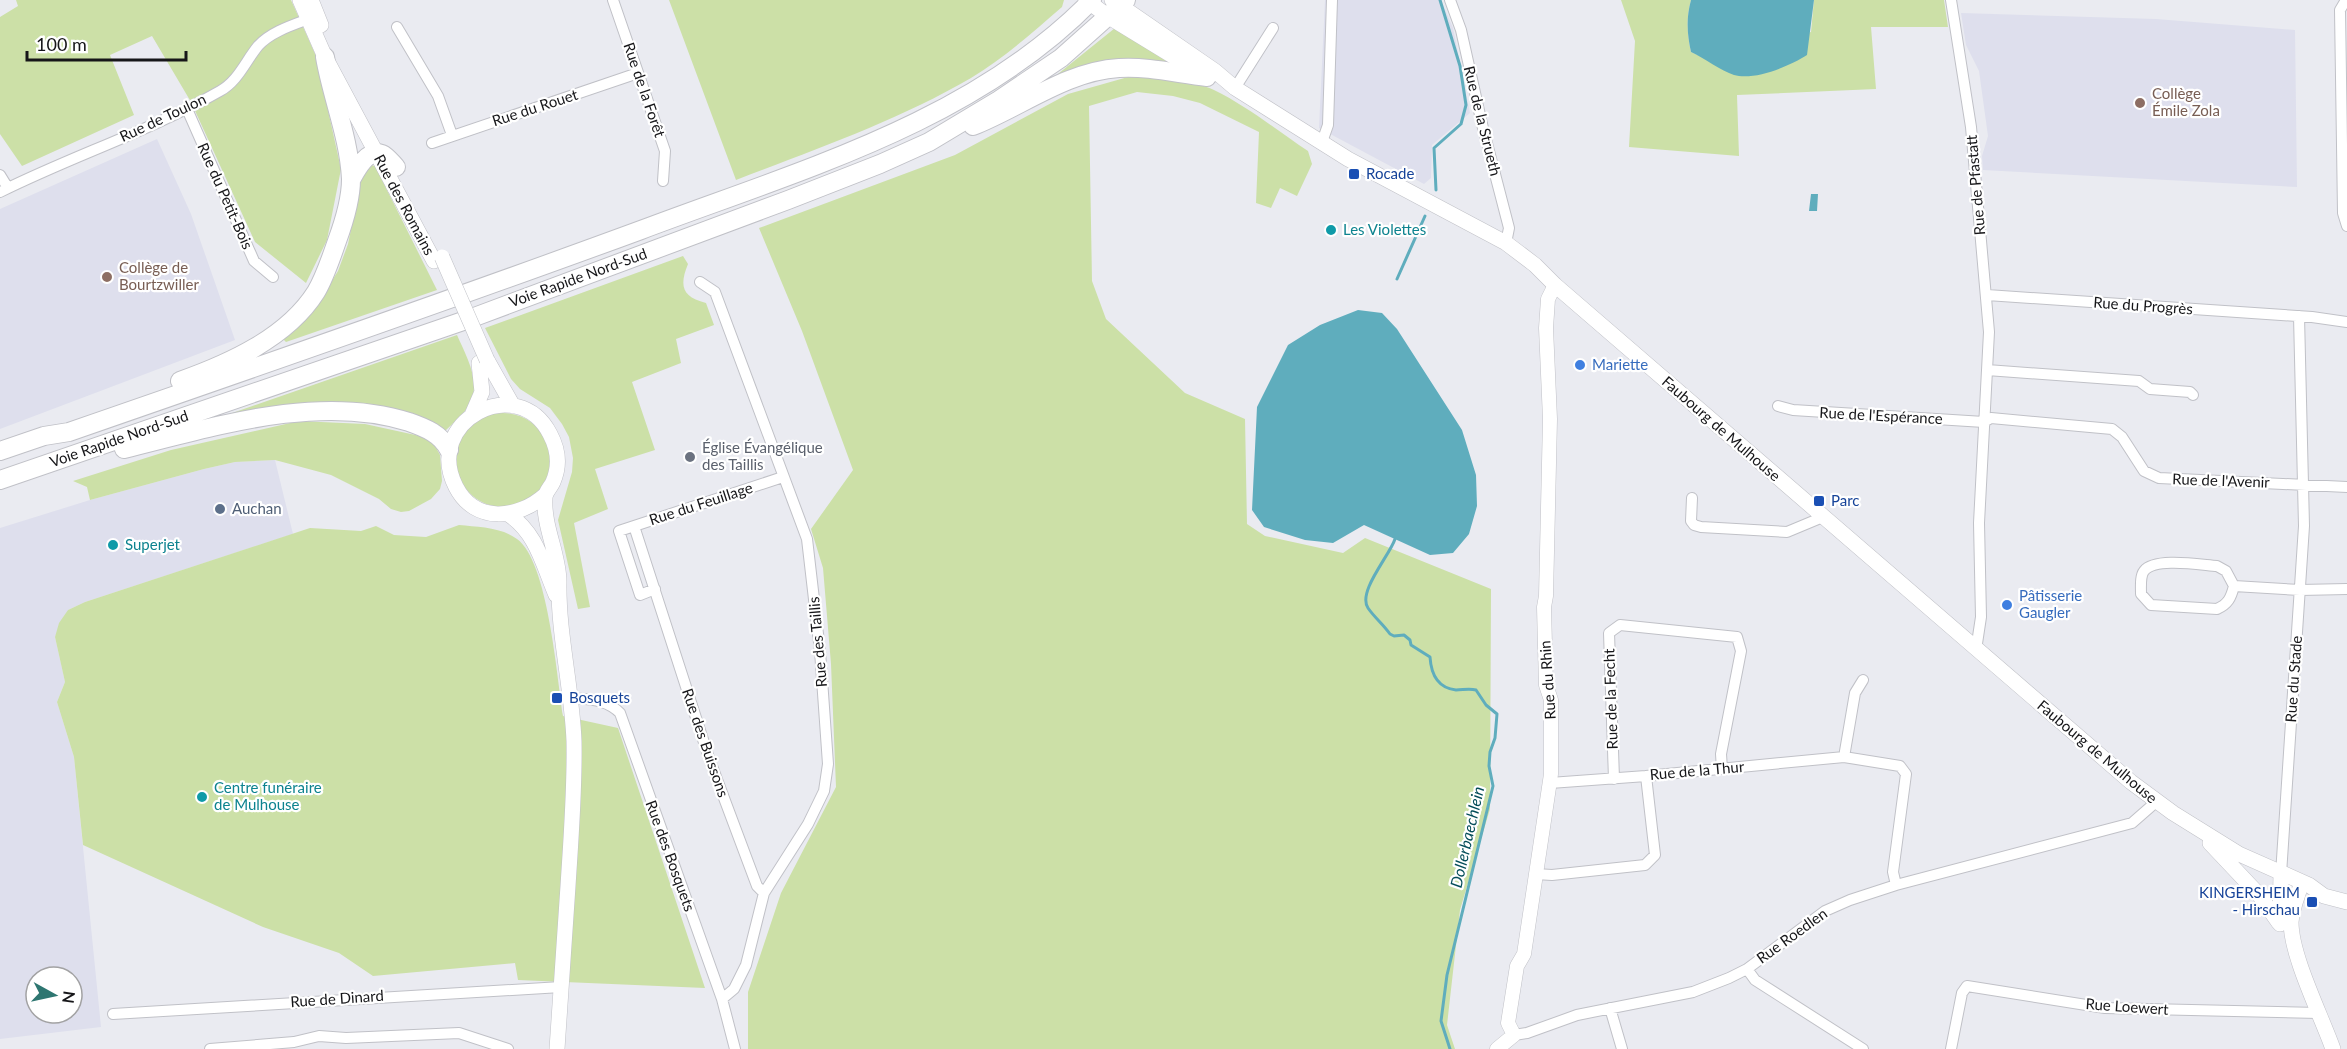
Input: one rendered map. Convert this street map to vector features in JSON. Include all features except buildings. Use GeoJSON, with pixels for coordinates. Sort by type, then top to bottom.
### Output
{"type":"FeatureCollection","features":[{"type":"Feature","properties":{"kind":"highway","name":"Voie Rapide Nord-Sud"},"geometry":{"type":"LineString","coordinates":[[0,451],[44,436],[69,432],[451,300],[854,149],[920,121],[977,89],[1026,57],[1069,23],[1089,1]]}},
{"type":"Feature","properties":{"kind":"highway","name":"Voie Rapide Nord-Sud"},"geometry":{"type":"LineString","coordinates":[[0,480],[469,319],[788,200],[929,142],[999,100],[1061,58],[1117,6]]}},
{"type":"Feature","properties":{"kind":"highway"},"geometry":{"type":"LineString","coordinates":[[44,436],[70,420],[196,376],[236,358],[271,337],[293,319],[316,292],[342,227],[351,180],[344,133],[330,87],[326,57]]}},
{"type":"Feature","properties":{"kind":"highway"},"geometry":{"type":"LineString","coordinates":[[929,142],[997,116],[1074,79],[1107,69],[1142,69],[1208,77]]}},
{"type":"Feature","properties":{"kind":"highway"},"geometry":{"type":"LineString","coordinates":[[351,180],[363,160],[376,153],[383,154],[396,167]]}},
{"type":"Feature","properties":{"kind":"highway"},"geometry":{"type":"LineString","coordinates":[[55,462],[108,453],[202,430],[285,414],[320,411],[386,415],[429,430],[444,441],[449,450]]}},
{"type":"Feature","properties":{"kind":"main road","name":"Rue des Romains"},"geometry":{"type":"LineString","coordinates":[[300,0],[327,39],[396,167],[483,361],[513,406]]}},
{"type":"Feature","properties":{"kind":"main road","name":"Rue des Romains"},"geometry":{"type":"LineString","coordinates":[[311,0],[313,17],[326,57],[376,153],[438,259]]}},
{"type":"Feature","properties":{"kind":"main road","name":"Faubourg de Mulhouse"},"geometry":{"type":"LineString","coordinates":[[1089,1],[1117,6],[1215,71],[1235,88],[1354,162],[1506,243],[1535,265],[1555,285],[1976,650],[2156,802],[2239,854],[2306,884],[2324,896],[2347,903]]}},
{"type":"Feature","properties":{"kind":"main road","name":"Faubourg de Mulhouse"},"geometry":{"type":"LineString","coordinates":[[1117,6],[1208,77],[1235,88]]}},
{"type":"Feature","properties":{"kind":"main road","name":"Rue des Romains"},"geometry":{"type":"LineString","coordinates":[[472,415],[482,392],[483,361]]}},
{"type":"Feature","properties":{"kind":"main road"},"geometry":{"type":"LineString","coordinates":[[498,405],[513,406],[526,410],[548,429],[554,441],[557,470],[545,495],[534,505],[522,511],[493,514],[480,510],[458,491],[448,465],[449,450],[453,437],[461,424],[472,415],[484,408],[498,405]]}},
{"type":"Feature","properties":{"kind":"main road"},"geometry":{"type":"LineString","coordinates":[[545,495],[549,530],[559,574],[559,600],[572,699],[574,742],[573,813],[557,1049]]}},
{"type":"Feature","properties":{"kind":"main road"},"geometry":{"type":"LineString","coordinates":[[508,514],[524,527],[539,550],[559,600]]}},
{"type":"Feature","properties":{"kind":"main road"},"geometry":{"type":"LineString","coordinates":[[2198,830],[2260,896],[2295,947]]}},
{"type":"Feature","properties":{"kind":"main road"},"geometry":{"type":"LineString","coordinates":[[2279,923],[2281,874]]}},
{"type":"Feature","properties":{"kind":"main road","name":"Faubourg de Mulhouse"},"geometry":{"type":"LineString","coordinates":[[2306,884],[2326,886],[2347,892]]}},
{"type":"Feature","properties":{"kind":"main road"},"geometry":{"type":"LineString","coordinates":[[2306,884],[2292,912],[2291,924],[2295,947],[2333,1049]]}},
{"type":"Feature","properties":{"kind":"street","name":"Rue de la Forêt"},"geometry":{"type":"LineString","coordinates":[[613,0],[665,151],[663,181]]}},
{"type":"Feature","properties":{"kind":"street"},"geometry":{"type":"LineString","coordinates":[[1322,142],[1328,125],[1332,0]]}},
{"type":"Feature","properties":{"kind":"street","name":"Rue de la Strueth"},"geometry":{"type":"LineString","coordinates":[[1450,0],[1461,30],[1509,228],[1506,243]]}},
{"type":"Feature","properties":{"kind":"street","name":"Rue de Pfastatt"},"geometry":{"type":"LineString","coordinates":[[1951,0],[1971,127],[1989,332],[1978,523],[1981,617],[1976,650]]}},
{"type":"Feature","properties":{"kind":"street"},"geometry":{"type":"LineString","coordinates":[[2346,0],[2340,10],[2343,213],[2347,226]]}},
{"type":"Feature","properties":{"kind":"street","name":"Rue de Toulon"},"geometry":{"type":"LineString","coordinates":[[4,190],[187,109],[223,90],[237,78],[259,46],[269,36],[313,17]]}},
{"type":"Feature","properties":{"kind":"street"},"geometry":{"type":"LineString","coordinates":[[398,27],[438,96],[452,135]]}},
{"type":"Feature","properties":{"kind":"street"},"geometry":{"type":"LineString","coordinates":[[1235,88],[1273,28]]}},
{"type":"Feature","properties":{"kind":"street","name":"Rue du Rouet"},"geometry":{"type":"LineString","coordinates":[[432,143],[638,73]]}},
{"type":"Feature","properties":{"kind":"street","name":"Rue du Petit-Bois"},"geometry":{"type":"LineString","coordinates":[[187,109],[254,261],[273,277]]}},
{"type":"Feature","properties":{"kind":"street"},"geometry":{"type":"LineString","coordinates":[[0,175],[4,190]]}},
{"type":"Feature","properties":{"kind":"street","name":"Rue des Taillis"},"geometry":{"type":"LineString","coordinates":[[700,282],[715,292],[807,539],[811,562],[828,764],[824,791],[807,824],[764,893],[746,965],[734,989],[722,999]]}},
{"type":"Feature","properties":{"kind":"street","name":"Rue du Rhin"},"geometry":{"type":"LineString","coordinates":[[1514,1035],[1508,1023],[1517,966],[1524,954],[1550,783],[1551,700],[1546,685],[1544,607],[1550,419],[1546,328],[1548,299],[1555,285]]}},
{"type":"Feature","properties":{"kind":"street","name":"Rue du Progrès"},"geometry":{"type":"LineString","coordinates":[[1987,295],[2299,316],[2347,322]]}},
{"type":"Feature","properties":{"kind":"street","name":"Rue du Stade"},"geometry":{"type":"LineString","coordinates":[[2281,874],[2304,526],[2299,316]]}},
{"type":"Feature","properties":{"kind":"street"},"geometry":{"type":"LineString","coordinates":[[1988,370],[2139,381],[2150,389],[2190,392],[2193,395]]}},
{"type":"Feature","properties":{"kind":"street","name":"Rue de l'Espérance"},"geometry":{"type":"LineString","coordinates":[[1778,406],[1793,410],[1984,422]]}},
{"type":"Feature","properties":{"kind":"street","name":"Rue de l'Avenir"},"geometry":{"type":"LineString","coordinates":[[1984,422],[1991,418],[2112,429],[2122,437],[2144,471],[2159,478],[2303,484]]}},
{"type":"Feature","properties":{"kind":"street","name":"Rue du Feuillage"},"geometry":{"type":"LineString","coordinates":[[655,589],[640,595],[619,531],[783,477]]}},
{"type":"Feature","properties":{"kind":"street"},"geometry":{"type":"LineString","coordinates":[[2303,484],[2347,487]]}},
{"type":"Feature","properties":{"kind":"street"},"geometry":{"type":"LineString","coordinates":[[1692,498],[1691,521],[1701,527],[1787,532],[1823,517]]}},
{"type":"Feature","properties":{"kind":"street","name":"Rue des Buissons"},"geometry":{"type":"LineString","coordinates":[[634,526],[709,758],[757,886],[764,893]]}},
{"type":"Feature","properties":{"kind":"street"},"geometry":{"type":"LineString","coordinates":[[2161,563],[2217,566],[2226,571],[2234,586],[2232,596],[2226,604],[2217,609],[2151,605],[2141,594],[2142,574],[2145,569],[2161,563]]}},
{"type":"Feature","properties":{"kind":"street"},"geometry":{"type":"LineString","coordinates":[[2234,586],[2300,590],[2347,589]]}},
{"type":"Feature","properties":{"kind":"street","name":"Rue de la Fecht"},"geometry":{"type":"LineString","coordinates":[[1614,779],[1609,633],[1620,625],[1737,637],[1741,651],[1721,754],[1722,769]]}},
{"type":"Feature","properties":{"kind":"street"},"geometry":{"type":"LineString","coordinates":[[1844,757],[1855,693],[1863,680]]}},
{"type":"Feature","properties":{"kind":"street","name":"Rue des Bosquets"},"geometry":{"type":"LineString","coordinates":[[572,699],[599,701],[612,705],[620,713],[722,999],[735,1049]]}},
{"type":"Feature","properties":{"kind":"street","name":"Rue de la Thur"},"geometry":{"type":"LineString","coordinates":[[1550,783],[1844,757],[1900,766],[1906,774],[1893,872],[1896,885]]}},
{"type":"Feature","properties":{"kind":"street"},"geometry":{"type":"LineString","coordinates":[[1536,874],[1552,875],[1645,865],[1655,855],[1646,776]]}},
{"type":"Feature","properties":{"kind":"street","name":"Rue Roedlen"},"geometry":{"type":"LineString","coordinates":[[1497,1049],[1514,1035],[1527,1033],[1577,1015],[1694,992],[1747,969],[1825,911],[1850,900],[1896,885],[2132,823],[2156,802]]}},
{"type":"Feature","properties":{"kind":"street"},"geometry":{"type":"LineString","coordinates":[[1747,969],[1755,980],[1863,1049]]}},
{"type":"Feature","properties":{"kind":"street","name":"Rue Loewert"},"geometry":{"type":"LineString","coordinates":[[1951,1049],[1962,993],[1967,986],[2105,1008],[2319,1013]]}},
{"type":"Feature","properties":{"kind":"street","name":"Rue de Dinard"},"geometry":{"type":"LineString","coordinates":[[113,1014],[561,987]]}},
{"type":"Feature","properties":{"kind":"street"},"geometry":{"type":"LineString","coordinates":[[1610,1008],[1622,1049]]}},
{"type":"Feature","properties":{"kind":"street"},"geometry":{"type":"LineString","coordinates":[[210,1049],[294,1042],[319,1036],[346,1038],[459,1033],[508,1049]]}},
{"type":"Feature","properties":{"kind":"shaded area"},"geometry":{"type":"Polygon","coordinates":[[[1325,0],[1441,0],[1453,28],[1470,113],[1432,145],[1431,178],[1424,184],[1319,128],[1325,0]]]}},
{"type":"Feature","properties":{"kind":"shaded area","name":"Collège Émile Zola"},"geometry":{"type":"Polygon","coordinates":[[[1961,13],[2156,19],[2295,30],[2297,187],[1983,170],[1982,156],[1988,136],[1979,71],[1966,45],[1961,13]]]}},
{"type":"Feature","properties":{"kind":"shaded area","name":"Collège de Bourtzwiller"},"geometry":{"type":"Polygon","coordinates":[[[157,139],[191,214],[235,340],[0,429],[0,209],[157,139]]]}},
{"type":"Feature","properties":{"kind":"shaded area"},"geometry":{"type":"Polygon","coordinates":[[[275,460],[293,534],[85,602],[68,610],[55,637],[65,682],[57,702],[74,757],[101,1027],[0,1039],[0,528],[90,500],[235,462],[275,460]]]}},
{"type":"Feature","properties":{"kind":"green space"},"geometry":{"type":"Polygon","coordinates":[[[16,0],[291,0],[316,56],[341,169],[327,240],[306,283],[255,242],[191,102],[152,36],[110,55],[134,115],[22,166],[0,134],[0,17],[18,6],[16,0]]]}},
{"type":"Feature","properties":{"kind":"green space"},"geometry":{"type":"Polygon","coordinates":[[[669,0],[1064,0],[1062,7],[1029,35],[971,78],[914,108],[856,134],[736,180],[669,0]]]}},
{"type":"Feature","properties":{"kind":"green space"},"geometry":{"type":"Polygon","coordinates":[[[1621,0],[1691,0],[1688,26],[1691,52],[1709,60],[1811,32],[1814,0],[1944,0],[1948,27],[1871,27],[1876,89],[1737,95],[1739,156],[1629,147],[1635,41],[1621,0]]]}},
{"type":"Feature","properties":{"kind":"green space"},"geometry":{"type":"Polygon","coordinates":[[[1115,28],[1171,64],[1048,82],[1115,28]]]}},
{"type":"Feature","properties":{"kind":"green space"},"geometry":{"type":"Polygon","coordinates":[[[1128,77],[1172,79],[1214,90],[1250,111],[1308,151],[1312,164],[1297,196],[1280,188],[1271,208],[1256,203],[1259,132],[1200,103],[1173,96],[1137,92],[1089,106],[1092,281],[1106,319],[1185,393],[1245,419],[1247,524],[1265,536],[1343,553],[1365,538],[1491,589],[1490,809],[1460,910],[1447,1025],[1455,1049],[748,1049],[748,992],[781,893],[836,787],[831,664],[823,568],[811,529],[853,470],[802,331],[759,228],[955,155],[1068,94],[1128,77]]]}},
{"type":"Feature","properties":{"kind":"green space"},"geometry":{"type":"Polygon","coordinates":[[[371,165],[375,166],[437,290],[286,342],[283,339],[328,287],[338,271],[348,244],[362,175],[371,165]]]}},
{"type":"Feature","properties":{"kind":"green space"},"geometry":{"type":"Polygon","coordinates":[[[683,256],[688,264],[683,284],[685,290],[698,301],[706,303],[714,325],[676,339],[681,363],[632,382],[655,450],[595,469],[608,509],[574,523],[590,607],[578,609],[558,520],[572,472],[573,458],[569,437],[550,408],[520,389],[511,379],[485,328],[683,256]]]}},
{"type":"Feature","properties":{"kind":"green space"},"geometry":{"type":"Polygon","coordinates":[[[457,335],[472,373],[474,393],[465,411],[445,431],[424,418],[393,411],[215,419],[457,335]]]}},
{"type":"Feature","properties":{"kind":"green space"},"geometry":{"type":"Polygon","coordinates":[[[503,413],[521,417],[536,427],[546,442],[550,460],[546,478],[536,493],[521,503],[503,507],[485,503],[470,493],[460,478],[456,460],[460,442],[470,427],[485,417],[503,413]]]}},
{"type":"Feature","properties":{"kind":"green space"},"geometry":{"type":"Polygon","coordinates":[[[299,421],[365,424],[420,436],[434,444],[440,455],[442,481],[440,489],[431,499],[409,511],[401,512],[391,509],[379,499],[331,475],[275,460],[235,462],[90,500],[87,487],[73,481],[171,450],[299,421]]]}},
{"type":"Feature","properties":{"kind":"green space"},"geometry":{"type":"Polygon","coordinates":[[[459,525],[504,532],[517,539],[528,551],[544,594],[563,716],[618,728],[705,988],[518,980],[515,963],[373,976],[339,953],[263,927],[83,845],[74,757],[57,702],[65,682],[55,637],[59,623],[68,610],[85,602],[310,528],[361,531],[376,526],[394,535],[426,537],[459,525]]]}},
{"type":"Feature","properties":{"kind":"water"},"geometry":{"type":"Polygon","coordinates":[[[1691,0],[1814,0],[1807,55],[1782,68],[1761,74],[1742,76],[1729,73],[1691,52],[1688,13],[1691,0]]]}},
{"type":"Feature","properties":{"kind":"water"},"geometry":{"type":"Polygon","coordinates":[[[1811,194],[1818,194],[1817,211],[1809,211],[1811,194]]]}},
{"type":"Feature","properties":{"kind":"water"},"geometry":{"type":"Polygon","coordinates":[[[1358,310],[1382,313],[1397,329],[1462,430],[1476,475],[1477,506],[1469,534],[1453,553],[1430,555],[1364,525],[1333,543],[1305,540],[1264,527],[1252,510],[1257,407],[1288,345],[1320,325],[1358,310]]]}},
{"type":"Feature","properties":{"kind":"waterway","name":"Dollerbaechlein"},"geometry":{"type":"LineString","coordinates":[[1436,190],[1434,148],[1461,124],[1466,105],[1460,66],[1440,0]]}},
{"type":"Feature","properties":{"kind":"waterway","name":"Dollerbaechlein"},"geometry":{"type":"LineString","coordinates":[[1397,279],[1425,216]]}},
{"type":"Feature","properties":{"kind":"waterway","name":"Dollerbaechlein"},"geometry":{"type":"LineString","coordinates":[[1395,539],[1370,583],[1366,601],[1368,608],[1390,634],[1404,635],[1410,640],[1411,645],[1430,657],[1432,669],[1440,683],[1449,689],[1476,690],[1486,705],[1497,714],[1489,766],[1493,786],[1447,975],[1441,1021],[1450,1049]]}},
{"type":"Feature","properties":{"kind":"place","name":"Collège Émile Zola"},"geometry":{"type":"Point","coordinates":[2140,103]}},
{"type":"Feature","properties":{"kind":"place","name":"Rocade"},"geometry":{"type":"Point","coordinates":[1354,174]}},
{"type":"Feature","properties":{"kind":"place","name":"Les Violettes"},"geometry":{"type":"Point","coordinates":[1331,230]}},
{"type":"Feature","properties":{"kind":"place","name":"Collège de Bourtzwiller"},"geometry":{"type":"Point","coordinates":[107,277]}},
{"type":"Feature","properties":{"kind":"place","name":"Mariette"},"geometry":{"type":"Point","coordinates":[1580,365]}},
{"type":"Feature","properties":{"kind":"place","name":"Église Évangélique des Taillis"},"geometry":{"type":"Point","coordinates":[690,457]}},
{"type":"Feature","properties":{"kind":"place","name":"Parc"},"geometry":{"type":"Point","coordinates":[1819,501]}},
{"type":"Feature","properties":{"kind":"place","name":"Auchan"},"geometry":{"type":"Point","coordinates":[220,509]}},
{"type":"Feature","properties":{"kind":"place","name":"Superjet"},"geometry":{"type":"Point","coordinates":[113,545]}},
{"type":"Feature","properties":{"kind":"place","name":"Pâtisserie Gaugler"},"geometry":{"type":"Point","coordinates":[2007,605]}},
{"type":"Feature","properties":{"kind":"place","name":"Bosquets"},"geometry":{"type":"Point","coordinates":[557,698]}},
{"type":"Feature","properties":{"kind":"place","name":"Centre funéraire de Mulhouse"},"geometry":{"type":"Point","coordinates":[202,797]}},
{"type":"Feature","properties":{"kind":"place","name":"KINGERSHEIM - Hirschau"},"geometry":{"type":"Point","coordinates":[2312,902]}}]}
